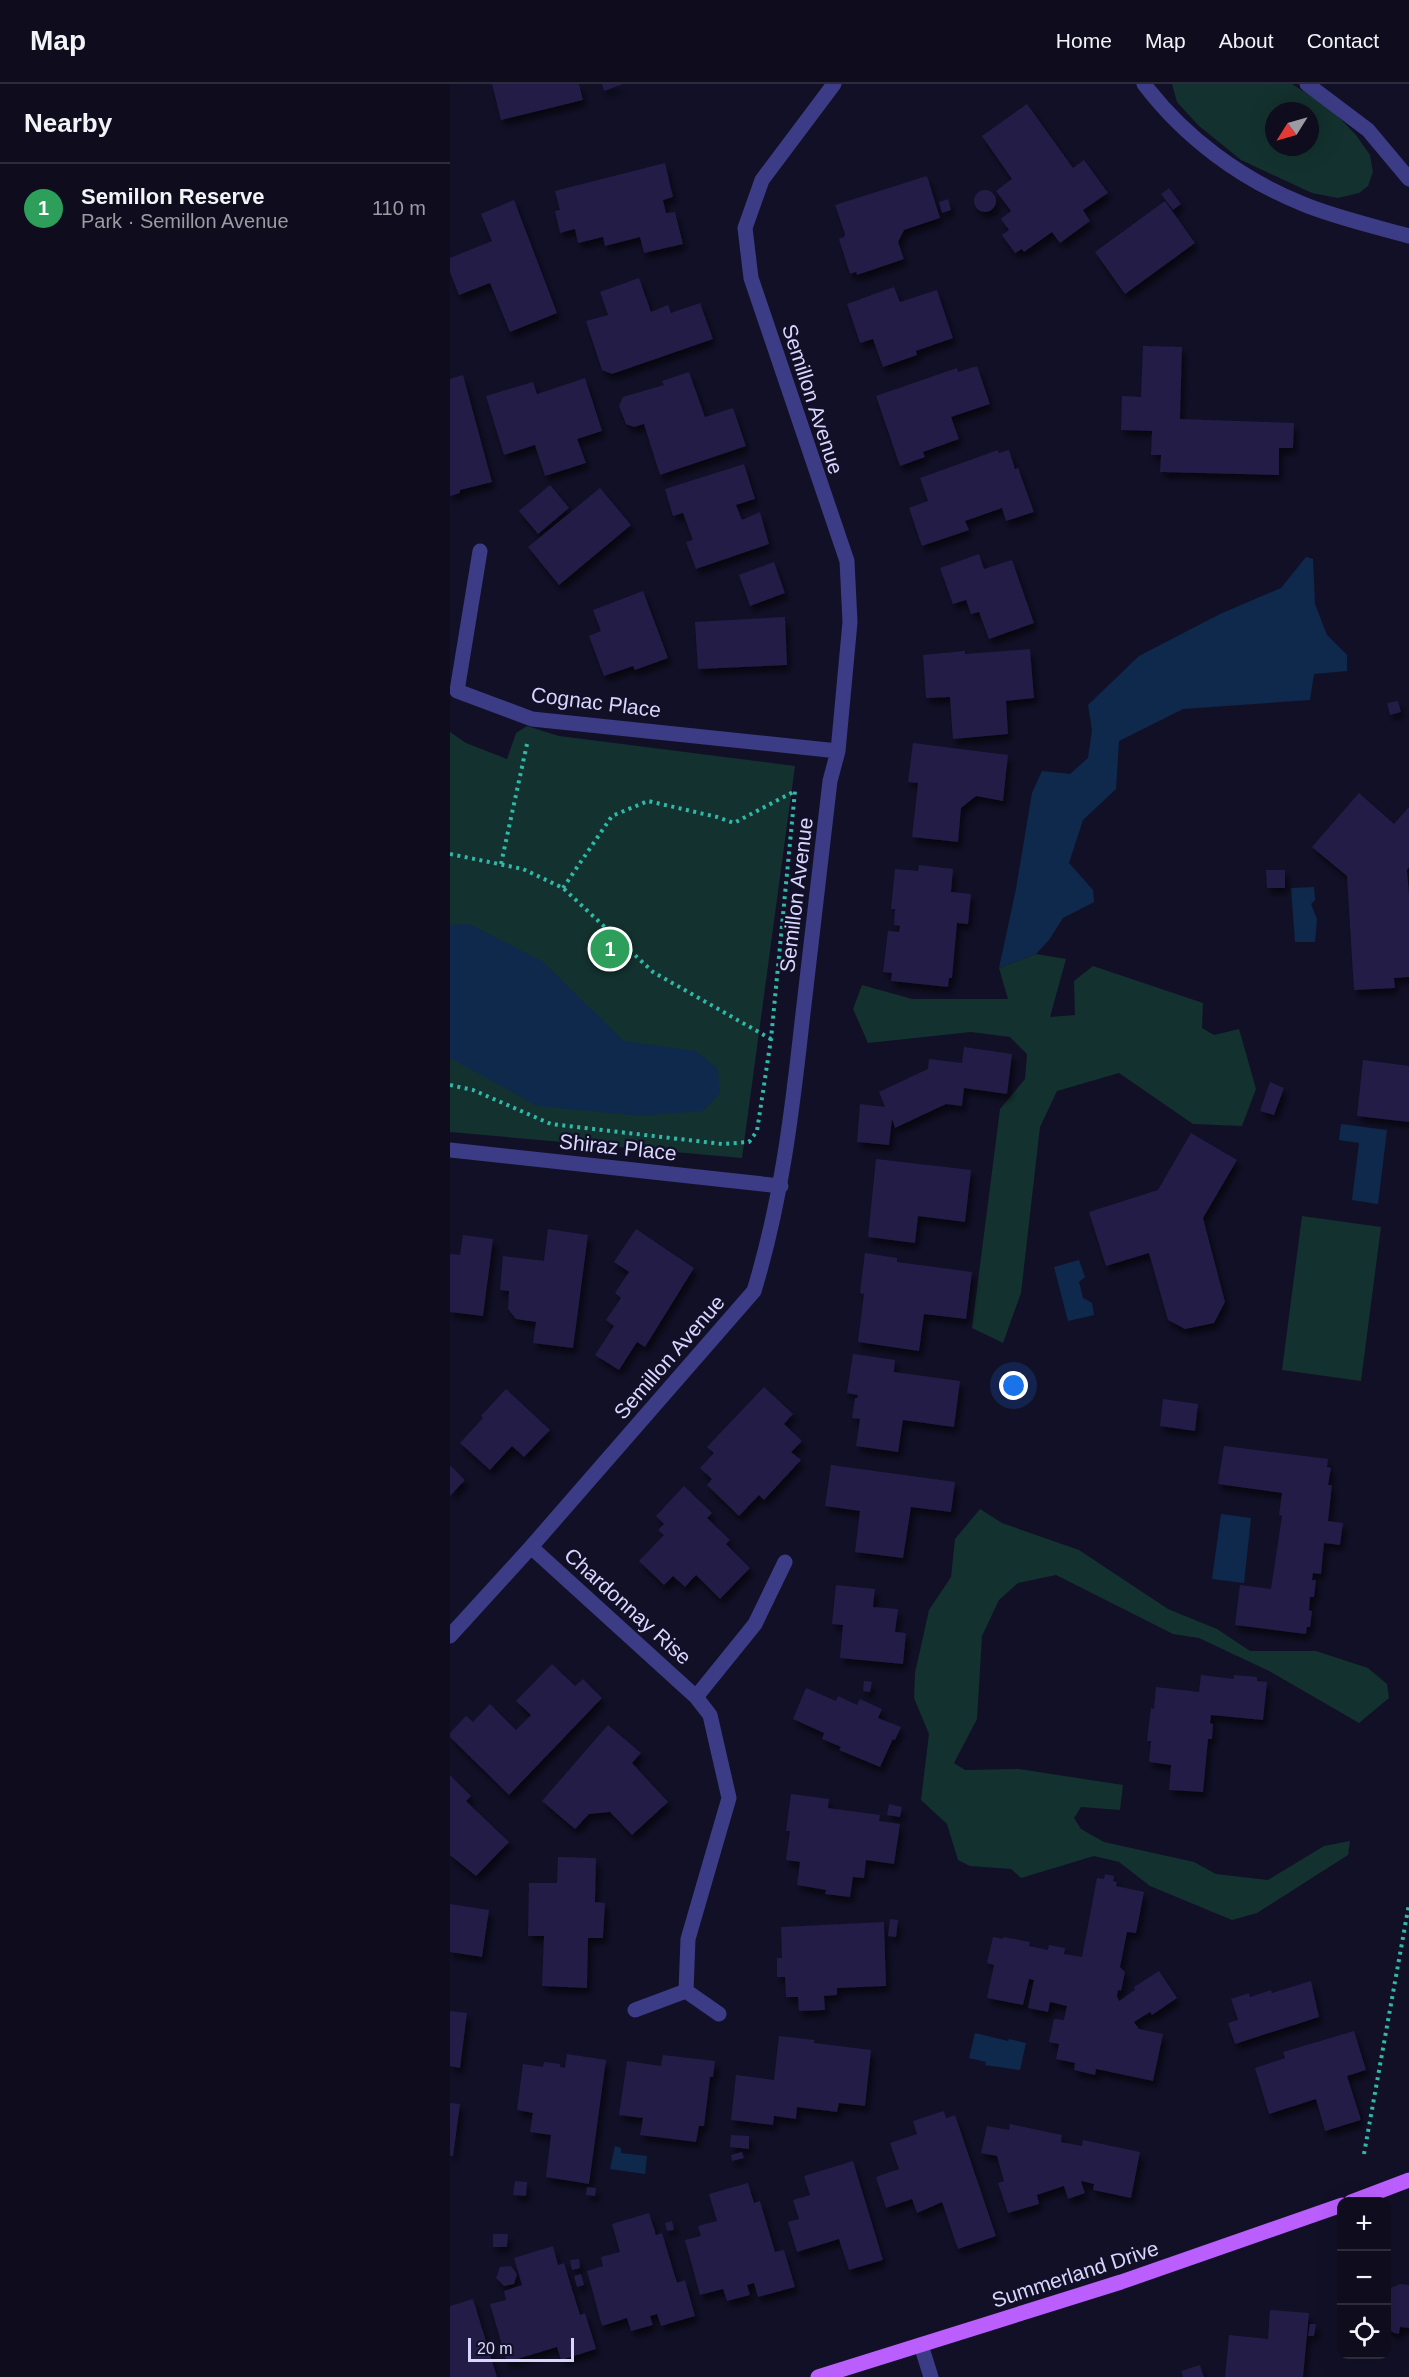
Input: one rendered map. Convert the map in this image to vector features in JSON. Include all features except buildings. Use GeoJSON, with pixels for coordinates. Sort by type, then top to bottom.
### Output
{"type":"FeatureCollection","features":[{"type":"Feature","properties":{"kind":"main road"},"geometry":{"type":"LineString","coordinates":[[1364,2197],[1409,2180]]}},
{"type":"Feature","properties":{"kind":"main road","name":"Summerland Drive"},"geometry":{"type":"LineString","coordinates":[[818,2377],[1132,2278],[1337,2206]]}},
{"type":"Feature","properties":{"kind":"street","name":"Semillon Avenue"},"geometry":{"type":"LineString","coordinates":[[450,1636],[531,1547],[754,1291],[768,1245],[781,1186],[799,1054],[830,782],[838,751],[850,622],[847,561],[751,278],[745,228],[762,180],[834,84]]}},
{"type":"Feature","properties":{"kind":"street"},"geometry":{"type":"LineString","coordinates":[[1144,84],[1158,103],[1203,147],[1248,178],[1304,205],[1409,236]]}},
{"type":"Feature","properties":{"kind":"street"},"geometry":{"type":"LineString","coordinates":[[1307,84],[1368,130],[1409,179]]}},
{"type":"Feature","properties":{"kind":"street","name":"Cognac Place"},"geometry":{"type":"LineString","coordinates":[[480,551],[457,691],[532,719],[838,751]]}},
{"type":"Feature","properties":{"kind":"street","name":"Shiraz Place"},"geometry":{"type":"LineString","coordinates":[[450,1150],[781,1186]]}},
{"type":"Feature","properties":{"kind":"street","name":"Chardonnay Rise"},"geometry":{"type":"LineString","coordinates":[[531,1547],[696,1697],[710,1715],[729,1798],[688,1939],[686,1991]]}},
{"type":"Feature","properties":{"kind":"street","name":"Chardonnay Rise"},"geometry":{"type":"LineString","coordinates":[[696,1697],[755,1624],[785,1562]]}},
{"type":"Feature","properties":{"kind":"street"},"geometry":{"type":"LineString","coordinates":[[635,2010],[686,1991],[719,2014]]}},
{"type":"Feature","properties":{"kind":"street"},"geometry":{"type":"LineString","coordinates":[[921,2345],[931,2377]]}},
{"type":"Feature","properties":{"kind":"path"},"geometry":{"type":"LineString","coordinates":[[501,864],[527,740]]}},
{"type":"Feature","properties":{"kind":"path"},"geometry":{"type":"LineString","coordinates":[[450,1085],[473,1090],[551,1124],[722,1144],[749,1142],[757,1131],[771,1040],[795,791],[734,823],[648,801],[612,816],[563,888]]}},
{"type":"Feature","properties":{"kind":"path"},"geometry":{"type":"LineString","coordinates":[[450,854],[523,869],[563,888],[653,972],[771,1040]]}},
{"type":"Feature","properties":{"kind":"path"},"geometry":{"type":"LineString","coordinates":[[1364,2154],[1409,1904]]}},
{"type":"Feature","properties":{"kind":"green space"},"geometry":{"type":"Polygon","coordinates":[[[1172,84],[1292,84],[1331,109],[1356,135],[1370,155],[1373,172],[1368,186],[1359,193],[1338,198],[1312,193],[1241,160],[1198,125],[1177,102],[1172,84]]]}},
{"type":"Feature","properties":{"kind":"green space"},"geometry":{"type":"Polygon","coordinates":[[[527,726],[559,736],[795,766],[742,1158],[450,1132],[450,732],[466,743],[507,759],[516,733],[527,726]]]}},
{"type":"Feature","properties":{"kind":"green space"},"geometry":{"type":"Polygon","coordinates":[[[1036,954],[1066,959],[1050,1017],[1075,1015],[1074,981],[1093,966],[1203,1003],[1202,1028],[1214,1035],[1239,1029],[1256,1089],[1242,1126],[1193,1124],[1119,1073],[1057,1091],[1040,1127],[1021,1293],[1003,1343],[972,1328],[1000,1109],[1025,1079],[1027,1054],[1010,1037],[971,1032],[868,1043],[853,1009],[862,985],[912,999],[1008,999],[999,968],[1036,954]]]}},
{"type":"Feature","properties":{"kind":"green space"},"geometry":{"type":"Polygon","coordinates":[[[1302,1216],[1381,1227],[1361,1381],[1282,1370],[1302,1216]]]}},
{"type":"Feature","properties":{"kind":"green space"},"geometry":{"type":"Polygon","coordinates":[[[980,1509],[1002,1523],[1079,1550],[1168,1609],[1217,1629],[1250,1651],[1316,1651],[1368,1668],[1387,1684],[1389,1698],[1359,1723],[1269,1671],[1199,1638],[1173,1634],[1056,1575],[1018,1583],[999,1600],[982,1636],[977,1719],[954,1763],[965,1770],[1019,1769],[1123,1785],[1120,1810],[1081,1807],[1074,1818],[1081,1829],[1104,1842],[1194,1862],[1216,1874],[1268,1880],[1324,1846],[1350,1841],[1348,1855],[1257,1913],[1232,1920],[1150,1886],[1119,1862],[1094,1856],[1021,1878],[1011,1869],[970,1866],[958,1860],[947,1824],[921,1800],[929,1734],[914,1698],[915,1673],[929,1610],[951,1577],[955,1539],[980,1509]]]}},
{"type":"Feature","properties":{"kind":"water"},"geometry":{"type":"Polygon","coordinates":[[[1306,557],[1313,559],[1315,604],[1327,635],[1347,655],[1347,671],[1314,674],[1310,700],[1183,709],[1119,741],[1116,789],[1083,820],[1069,863],[1093,890],[1094,902],[1063,918],[1049,940],[1036,954],[999,968],[1016,889],[1032,793],[1042,771],[1070,774],[1088,758],[1092,730],[1088,705],[1139,656],[1220,614],[1281,588],[1306,557]]]}},
{"type":"Feature","properties":{"kind":"water"},"geometry":{"type":"Polygon","coordinates":[[[1314,887],[1315,900],[1311,904],[1317,919],[1315,942],[1295,942],[1291,888],[1314,887]]]}},
{"type":"Feature","properties":{"kind":"water"},"geometry":{"type":"Polygon","coordinates":[[[469,924],[542,961],[624,1041],[696,1051],[718,1069],[720,1093],[703,1111],[641,1116],[537,1106],[450,1058],[450,925],[469,924]]]}},
{"type":"Feature","properties":{"kind":"water"},"geometry":{"type":"Polygon","coordinates":[[[1341,1124],[1387,1130],[1378,1204],[1352,1200],[1359,1143],[1339,1140],[1341,1124]]]}},
{"type":"Feature","properties":{"kind":"water"},"geometry":{"type":"Polygon","coordinates":[[[1079,1260],[1085,1277],[1079,1282],[1083,1298],[1092,1303],[1094,1315],[1068,1321],[1054,1267],[1079,1260]]]}},
{"type":"Feature","properties":{"kind":"water"},"geometry":{"type":"Polygon","coordinates":[[[1221,1514],[1251,1518],[1244,1583],[1212,1579],[1221,1514]]]}},
{"type":"Feature","properties":{"kind":"water"},"geometry":{"type":"Polygon","coordinates":[[[975,2033],[1026,2043],[1020,2070],[985,2065],[986,2062],[969,2058],[975,2033]]]}},
{"type":"Feature","properties":{"kind":"water"},"geometry":{"type":"Polygon","coordinates":[[[615,2146],[621,2148],[621,2153],[647,2156],[645,2174],[610,2169],[615,2146]]]}},
{"type":"Feature","properties":{"kind":"place","name":"Semillon Reserve"},"geometry":{"type":"Point","coordinates":[610,949]}}]}
